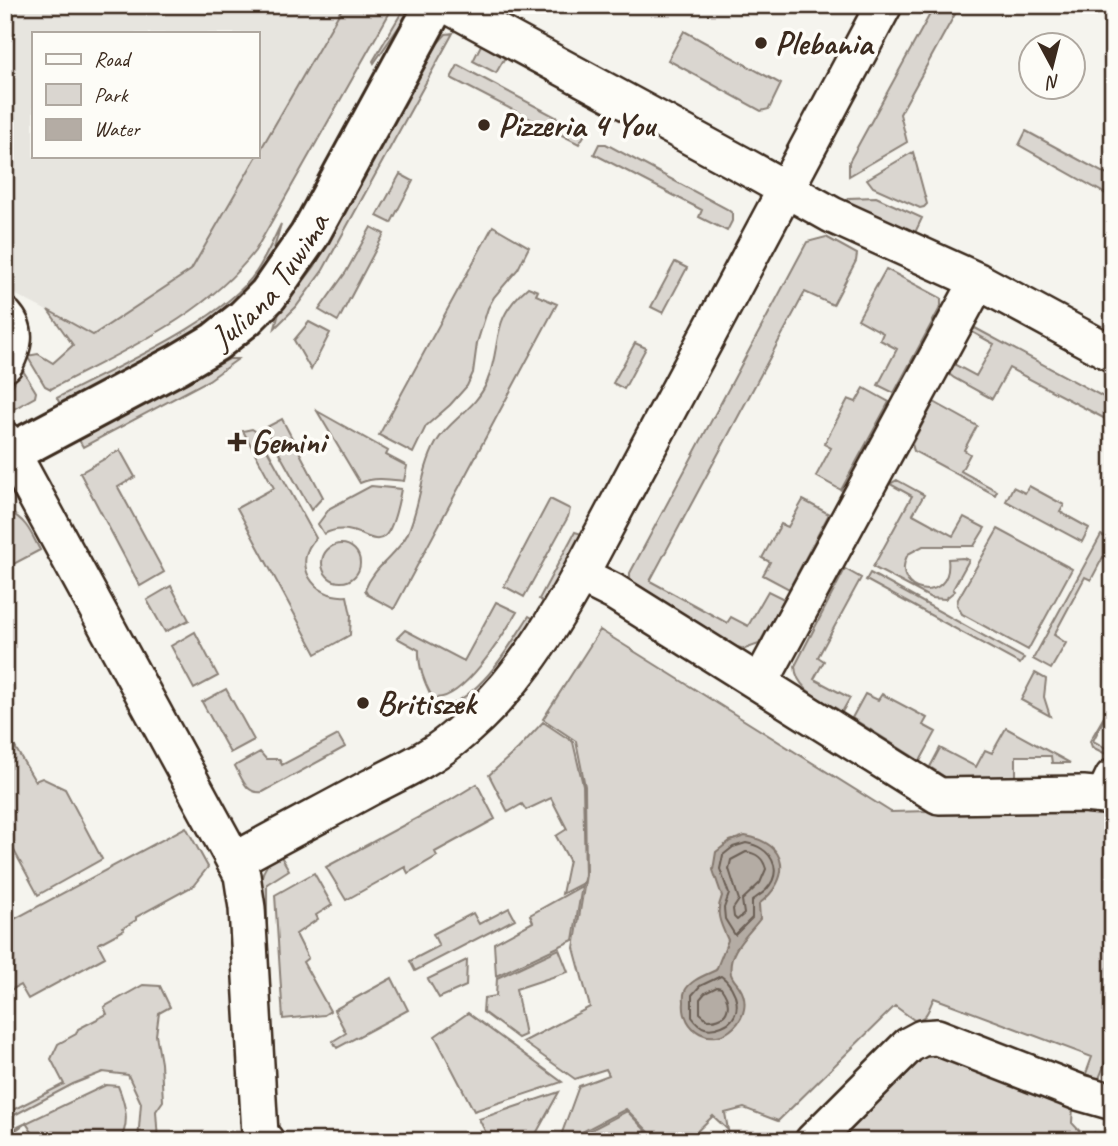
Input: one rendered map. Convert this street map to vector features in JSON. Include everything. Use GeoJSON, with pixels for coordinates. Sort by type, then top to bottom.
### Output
{"type":"FeatureCollection","features":[{"type":"Feature","properties":{"kind":"street","name":"Juliana Tuwima"},"geometry":{"type":"LineString","coordinates":[[8,450],[178,365],[215,342],[268,295],[309,236],[435,5]]}},
{"type":"Feature","properties":{"kind":"street"},"geometry":{"type":"LineString","coordinates":[[447,5],[832,215],[978,281],[1113,354]]}},
{"type":"Feature","properties":{"kind":"street"},"geometry":{"type":"LineString","coordinates":[[234,861],[420,761],[452,740],[486,709],[517,675],[545,636],[580,575],[884,5]]}},
{"type":"Feature","properties":{"kind":"street"},"geometry":{"type":"LineString","coordinates":[[760,683],[978,281]]}},
{"type":"Feature","properties":{"kind":"street"},"geometry":{"type":"LineString","coordinates":[[5,316],[10,321],[14,341],[5,364]]}},
{"type":"Feature","properties":{"kind":"street"},"geometry":{"type":"LineString","coordinates":[[8,450],[234,861],[245,888],[260,1134],[266,1141]]}},
{"type":"Feature","properties":{"kind":"street"},"geometry":{"type":"LineString","coordinates":[[580,575],[614,593],[939,796],[1104,796],[1113,777]]}},
{"type":"Feature","properties":{"kind":"street"},"geometry":{"type":"LineString","coordinates":[[813,1141],[909,1045],[922,1038],[937,1037],[1078,1092],[1113,1102]]}},
{"type":"Feature","properties":{"kind":"shaded area"},"geometry":{"type":"Polygon","coordinates":[[[5,5],[362,5],[222,250],[93,335],[5,289],[5,5]]]}},
{"type":"Feature","properties":{"kind":"green space"},"geometry":{"type":"Polygon","coordinates":[[[344,5],[394,5],[255,251],[234,275],[187,314],[134,346],[51,389],[45,386],[27,356],[38,354],[53,363],[73,345],[48,310],[93,335],[191,270],[256,158],[259,158],[259,152],[344,5]]]}},
{"type":"Feature","properties":{"kind":"green space"},"geometry":{"type":"Polygon","coordinates":[[[406,5],[414,5],[374,63],[373,61],[406,5]]]}},
{"type":"Feature","properties":{"kind":"green space"},"geometry":{"type":"Polygon","coordinates":[[[935,5],[960,5],[900,114],[907,142],[849,176],[849,162],[935,5]]]}},
{"type":"Feature","properties":{"kind":"green space"},"geometry":{"type":"Polygon","coordinates":[[[684,31],[781,84],[769,109],[761,111],[668,60],[684,31]]]}},
{"type":"Feature","properties":{"kind":"green space"},"geometry":{"type":"Polygon","coordinates":[[[453,33],[323,270],[296,307],[275,328],[279,313],[315,266],[437,44],[446,34],[453,33]]]}},
{"type":"Feature","properties":{"kind":"green space"},"geometry":{"type":"Polygon","coordinates":[[[483,41],[507,54],[496,73],[473,61],[483,41]]]}},
{"type":"Feature","properties":{"kind":"green space"},"geometry":{"type":"Polygon","coordinates":[[[458,65],[582,131],[584,136],[579,144],[451,78],[458,65]]]}},
{"type":"Feature","properties":{"kind":"green space"},"geometry":{"type":"Polygon","coordinates":[[[1026,131],[1113,178],[1113,198],[1019,145],[1026,131]]]}},
{"type":"Feature","properties":{"kind":"green space"},"geometry":{"type":"Polygon","coordinates":[[[599,144],[606,144],[727,209],[732,213],[732,221],[727,231],[699,217],[702,210],[594,154],[599,144]]]}},
{"type":"Feature","properties":{"kind":"green space"},"geometry":{"type":"Polygon","coordinates":[[[913,152],[927,204],[920,208],[873,187],[867,179],[913,152]]]}},
{"type":"Feature","properties":{"kind":"green space"},"geometry":{"type":"Polygon","coordinates":[[[400,174],[413,181],[391,223],[377,216],[400,174]]]}},
{"type":"Feature","properties":{"kind":"green space"},"geometry":{"type":"Polygon","coordinates":[[[876,197],[922,218],[913,237],[845,206],[848,198],[876,197]]]}},
{"type":"Feature","properties":{"kind":"green space"},"geometry":{"type":"Polygon","coordinates":[[[281,224],[268,265],[252,287],[230,308],[175,346],[61,406],[57,398],[164,343],[218,309],[240,291],[256,272],[281,224]]]}},
{"type":"Feature","properties":{"kind":"green space"},"geometry":{"type":"Polygon","coordinates":[[[493,226],[529,247],[518,269],[488,308],[477,343],[473,373],[467,386],[426,426],[413,453],[379,435],[493,226]]]}},
{"type":"Feature","properties":{"kind":"green space"},"geometry":{"type":"Polygon","coordinates":[[[371,227],[384,234],[338,321],[319,310],[346,272],[371,227]]]}},
{"type":"Feature","properties":{"kind":"green space"},"geometry":{"type":"Polygon","coordinates":[[[826,237],[857,254],[856,261],[833,305],[805,292],[650,581],[727,623],[731,617],[748,626],[768,591],[784,599],[759,644],[745,649],[737,647],[630,580],[630,573],[807,242],[826,237]]]}},
{"type":"Feature","properties":{"kind":"green space"},"geometry":{"type":"Polygon","coordinates":[[[675,262],[687,268],[663,313],[651,307],[675,262]]]}},
{"type":"Feature","properties":{"kind":"green space"},"geometry":{"type":"Polygon","coordinates":[[[886,269],[941,298],[941,306],[894,393],[878,385],[897,349],[880,340],[883,333],[858,319],[886,269]]]}},
{"type":"Feature","properties":{"kind":"green space"},"geometry":{"type":"Polygon","coordinates":[[[528,287],[538,291],[536,295],[557,304],[394,609],[368,595],[365,590],[373,575],[407,535],[436,443],[482,391],[492,368],[502,321],[507,310],[528,287]]]}},
{"type":"Feature","properties":{"kind":"green space"},"geometry":{"type":"Polygon","coordinates":[[[309,322],[330,333],[311,370],[294,340],[309,322]]]}},
{"type":"Feature","properties":{"kind":"green space"},"geometry":{"type":"Polygon","coordinates":[[[975,328],[1113,402],[1113,423],[1009,368],[992,399],[954,378],[949,374],[954,364],[976,376],[994,344],[972,332],[975,328]]]}},
{"type":"Feature","properties":{"kind":"green space"},"geometry":{"type":"Polygon","coordinates":[[[635,343],[646,348],[624,389],[613,383],[635,343]]]}},
{"type":"Feature","properties":{"kind":"green space"},"geometry":{"type":"Polygon","coordinates":[[[229,359],[238,359],[209,380],[83,447],[79,440],[229,359]]]}},
{"type":"Feature","properties":{"kind":"green space"},"geometry":{"type":"Polygon","coordinates":[[[22,369],[36,392],[35,397],[10,411],[8,393],[22,369]]]}},
{"type":"Feature","properties":{"kind":"green space"},"geometry":{"type":"Polygon","coordinates":[[[864,388],[889,402],[841,490],[816,476],[831,448],[824,444],[848,399],[856,402],[864,388]]]}},
{"type":"Feature","properties":{"kind":"green space"},"geometry":{"type":"Polygon","coordinates":[[[934,402],[977,426],[964,450],[970,454],[961,471],[997,491],[995,495],[914,451],[912,444],[934,402]]]}},
{"type":"Feature","properties":{"kind":"green space"},"geometry":{"type":"Polygon","coordinates":[[[317,411],[388,451],[386,455],[407,466],[404,481],[376,479],[360,483],[317,411]]]}},
{"type":"Feature","properties":{"kind":"green space"},"geometry":{"type":"Polygon","coordinates":[[[282,419],[323,497],[311,510],[265,428],[282,419]]]}},
{"type":"Feature","properties":{"kind":"green space"},"geometry":{"type":"Polygon","coordinates":[[[252,429],[258,433],[316,538],[306,558],[309,578],[324,592],[347,596],[351,615],[350,635],[316,654],[237,508],[274,488],[243,431],[252,429]]]}},
{"type":"Feature","properties":{"kind":"green space"},"geometry":{"type":"Polygon","coordinates":[[[120,450],[135,477],[118,487],[164,572],[140,586],[80,473],[120,450]]]}},
{"type":"Feature","properties":{"kind":"green space"},"geometry":{"type":"Polygon","coordinates":[[[897,480],[924,495],[913,514],[953,536],[964,517],[985,528],[974,546],[923,546],[908,554],[904,568],[906,578],[913,586],[922,590],[941,584],[947,574],[948,559],[969,560],[953,589],[955,591],[945,599],[931,598],[873,567],[912,496],[890,484],[897,480]]]}},
{"type":"Feature","properties":{"kind":"green space"},"geometry":{"type":"Polygon","coordinates":[[[371,486],[401,489],[395,517],[388,533],[381,539],[372,539],[352,531],[339,530],[324,534],[318,524],[330,508],[371,486]]]}},
{"type":"Feature","properties":{"kind":"green space"},"geometry":{"type":"Polygon","coordinates":[[[1029,486],[1064,505],[1060,512],[1089,528],[1082,542],[1006,501],[1013,487],[1025,493],[1029,486]]]}},
{"type":"Feature","properties":{"kind":"green space"},"geometry":{"type":"Polygon","coordinates":[[[550,499],[570,509],[568,517],[524,597],[504,586],[550,499]]]}},
{"type":"Feature","properties":{"kind":"green space"},"geometry":{"type":"Polygon","coordinates":[[[803,500],[829,514],[789,589],[763,575],[770,562],[762,558],[781,524],[788,527],[803,500]]]}},
{"type":"Feature","properties":{"kind":"green space"},"geometry":{"type":"Polygon","coordinates":[[[9,512],[24,523],[40,550],[8,567],[5,562],[5,513],[9,512]]]}},
{"type":"Feature","properties":{"kind":"green space"},"geometry":{"type":"Polygon","coordinates":[[[998,529],[1072,569],[1028,650],[962,614],[957,605],[998,529]]]}},
{"type":"Feature","properties":{"kind":"green space"},"geometry":{"type":"Polygon","coordinates":[[[575,532],[582,534],[546,603],[539,599],[575,532]]]}},
{"type":"Feature","properties":{"kind":"green space"},"geometry":{"type":"Polygon","coordinates":[[[1101,535],[1113,541],[1113,555],[1110,560],[1103,557],[1091,580],[1085,577],[1054,635],[1066,643],[1051,669],[1033,659],[1101,535]]]}},
{"type":"Feature","properties":{"kind":"green space"},"geometry":{"type":"Polygon","coordinates":[[[341,544],[354,550],[360,563],[354,576],[341,582],[328,576],[322,563],[328,550],[341,544]]]}},
{"type":"Feature","properties":{"kind":"green space"},"geometry":{"type":"Polygon","coordinates":[[[845,569],[861,578],[818,657],[824,661],[814,679],[850,698],[842,712],[806,688],[800,682],[795,666],[845,569]]]}},
{"type":"Feature","properties":{"kind":"green space"},"geometry":{"type":"Polygon","coordinates":[[[870,573],[1024,658],[1020,664],[866,580],[870,573]]]}},
{"type":"Feature","properties":{"kind":"green space"},"geometry":{"type":"Polygon","coordinates":[[[171,586],[189,620],[165,632],[147,600],[171,586]]]}},
{"type":"Feature","properties":{"kind":"green space"},"geometry":{"type":"Polygon","coordinates":[[[496,602],[517,612],[502,636],[468,680],[443,697],[432,697],[422,674],[419,650],[397,638],[405,630],[464,661],[496,602]]]}},
{"type":"Feature","properties":{"kind":"green space"},"geometry":{"type":"Polygon","coordinates":[[[529,616],[536,620],[501,670],[458,713],[444,713],[444,708],[471,692],[493,669],[529,616]]]}},
{"type":"Feature","properties":{"kind":"green space"},"geometry":{"type":"Polygon","coordinates":[[[600,630],[891,812],[1088,807],[1113,820],[1113,1044],[1098,1081],[1084,1079],[1092,1057],[934,998],[923,1018],[919,1019],[914,1020],[895,1006],[778,1121],[744,1108],[725,1113],[728,1130],[713,1116],[687,1141],[658,1141],[626,1109],[565,1141],[559,1141],[579,1086],[609,1075],[606,1069],[575,1079],[523,1042],[590,1007],[574,948],[586,875],[585,786],[576,741],[543,719],[600,630]]]}},
{"type":"Feature","properties":{"kind":"green space"},"geometry":{"type":"Polygon","coordinates":[[[195,632],[218,676],[194,689],[171,646],[195,632]]]}},
{"type":"Feature","properties":{"kind":"green space"},"geometry":{"type":"Polygon","coordinates":[[[1035,673],[1046,679],[1044,697],[1050,716],[1021,700],[1035,673]]]}},
{"type":"Feature","properties":{"kind":"green space"},"geometry":{"type":"Polygon","coordinates":[[[226,689],[254,740],[230,753],[202,702],[226,689]]]}},
{"type":"Feature","properties":{"kind":"green space"},"geometry":{"type":"Polygon","coordinates":[[[865,694],[878,700],[882,694],[927,718],[923,725],[936,732],[920,761],[852,718],[865,694]]]}},
{"type":"Feature","properties":{"kind":"green space"},"geometry":{"type":"Polygon","coordinates":[[[1113,701],[1093,741],[1113,752],[1108,755],[1092,747],[1090,741],[1113,701]]]}},
{"type":"Feature","properties":{"kind":"green space"},"geometry":{"type":"Polygon","coordinates":[[[543,722],[573,742],[583,785],[585,875],[583,883],[562,894],[569,860],[556,836],[567,829],[551,798],[526,810],[522,804],[508,812],[489,775],[543,722]]]}},
{"type":"Feature","properties":{"kind":"green space"},"geometry":{"type":"Polygon","coordinates":[[[1006,728],[1070,763],[1052,763],[1051,756],[1016,756],[1016,778],[948,779],[930,767],[940,748],[976,767],[985,750],[992,753],[1006,728]]]}},
{"type":"Feature","properties":{"kind":"green space"},"geometry":{"type":"Polygon","coordinates":[[[338,735],[345,747],[263,792],[252,791],[235,766],[260,752],[266,759],[279,759],[282,765],[338,735]]]}},
{"type":"Feature","properties":{"kind":"green space"},"geometry":{"type":"Polygon","coordinates":[[[9,737],[35,781],[42,778],[65,789],[102,859],[38,895],[5,834],[5,739],[9,737]]]}},
{"type":"Feature","properties":{"kind":"green space"},"geometry":{"type":"Polygon","coordinates":[[[477,784],[495,819],[435,852],[437,856],[408,873],[405,867],[346,900],[326,867],[477,784]]]}},
{"type":"Feature","properties":{"kind":"green space"},"geometry":{"type":"Polygon","coordinates":[[[186,827],[208,867],[193,886],[136,917],[124,930],[98,944],[105,957],[28,999],[20,985],[5,993],[5,924],[186,827]]]}},
{"type":"Feature","properties":{"kind":"green space"},"geometry":{"type":"Polygon","coordinates":[[[279,853],[289,870],[267,884],[267,925],[257,926],[262,876],[271,860],[279,853]]]}},
{"type":"Feature","properties":{"kind":"green space"},"geometry":{"type":"Polygon","coordinates":[[[314,873],[332,905],[316,915],[318,919],[296,934],[308,958],[303,962],[330,1011],[324,1015],[283,1019],[275,895],[314,873]]]}},
{"type":"Feature","properties":{"kind":"green space"},"geometry":{"type":"Polygon","coordinates":[[[582,886],[573,940],[496,976],[494,943],[533,922],[530,915],[582,886]]]}},
{"type":"Feature","properties":{"kind":"green space"},"geometry":{"type":"Polygon","coordinates":[[[509,908],[515,919],[415,971],[410,961],[439,946],[433,934],[473,913],[479,924],[509,908]]]}},
{"type":"Feature","properties":{"kind":"green space"},"geometry":{"type":"Polygon","coordinates":[[[559,949],[568,972],[516,989],[525,1035],[518,1038],[483,1012],[484,998],[496,996],[497,978],[559,949]]]}},
{"type":"Feature","properties":{"kind":"green space"},"geometry":{"type":"Polygon","coordinates":[[[467,960],[466,986],[439,998],[428,979],[467,960]]]}},
{"type":"Feature","properties":{"kind":"green space"},"geometry":{"type":"Polygon","coordinates":[[[392,978],[408,1010],[337,1048],[333,1041],[346,1033],[334,1010],[392,978]]]}},
{"type":"Feature","properties":{"kind":"green space"},"geometry":{"type":"Polygon","coordinates":[[[143,985],[160,986],[170,1007],[159,1013],[156,1035],[163,1101],[156,1111],[158,1141],[138,1141],[141,1103],[128,1075],[103,1072],[73,1084],[5,1120],[5,1111],[7,1113],[64,1084],[51,1059],[58,1044],[76,1034],[78,1029],[107,1014],[104,1007],[143,985]]]}},
{"type":"Feature","properties":{"kind":"green space"},"geometry":{"type":"Polygon","coordinates":[[[468,1013],[562,1082],[474,1111],[435,1036],[468,1013]]]}},
{"type":"Feature","properties":{"kind":"green space"},"geometry":{"type":"Polygon","coordinates":[[[924,1048],[1073,1106],[1072,1123],[1086,1138],[1094,1133],[1094,1141],[841,1141],[924,1048]]]}},
{"type":"Feature","properties":{"kind":"green space"},"geometry":{"type":"Polygon","coordinates":[[[106,1085],[118,1086],[126,1114],[125,1128],[119,1141],[38,1141],[26,1123],[106,1085]]]}},
{"type":"Feature","properties":{"kind":"green space"},"geometry":{"type":"Polygon","coordinates":[[[559,1092],[532,1141],[490,1141],[479,1119],[559,1092]]]}},
{"type":"Feature","properties":{"kind":"green space"},"geometry":{"type":"Polygon","coordinates":[[[627,1111],[647,1132],[629,1141],[570,1141],[627,1111]]]}},
{"type":"Feature","properties":{"kind":"green space"},"geometry":{"type":"Polygon","coordinates":[[[26,1123],[6,1137],[5,1133],[26,1123]]]}},
{"type":"Feature","properties":{"kind":"water"},"geometry":{"type":"Polygon","coordinates":[[[745,836],[770,846],[781,863],[781,873],[770,894],[759,904],[760,919],[732,958],[731,974],[744,998],[741,1019],[726,1033],[708,1036],[693,1028],[688,1021],[684,1012],[684,994],[694,981],[716,970],[728,940],[719,918],[722,896],[713,870],[716,852],[730,841],[745,836]]]}},
{"type":"Feature","properties":{"kind":"place","name":"Plebania"},"geometry":{"type":"Point","coordinates":[761,43]}},
{"type":"Feature","properties":{"kind":"place","name":"Pizzeria 4 You"},"geometry":{"type":"Point","coordinates":[484,125]}},
{"type":"Feature","properties":{"kind":"place","name":"Gemini"},"geometry":{"type":"Point","coordinates":[237,442]}},
{"type":"Feature","properties":{"kind":"place","name":"Britiszek"},"geometry":{"type":"Point","coordinates":[363,703]}}]}
